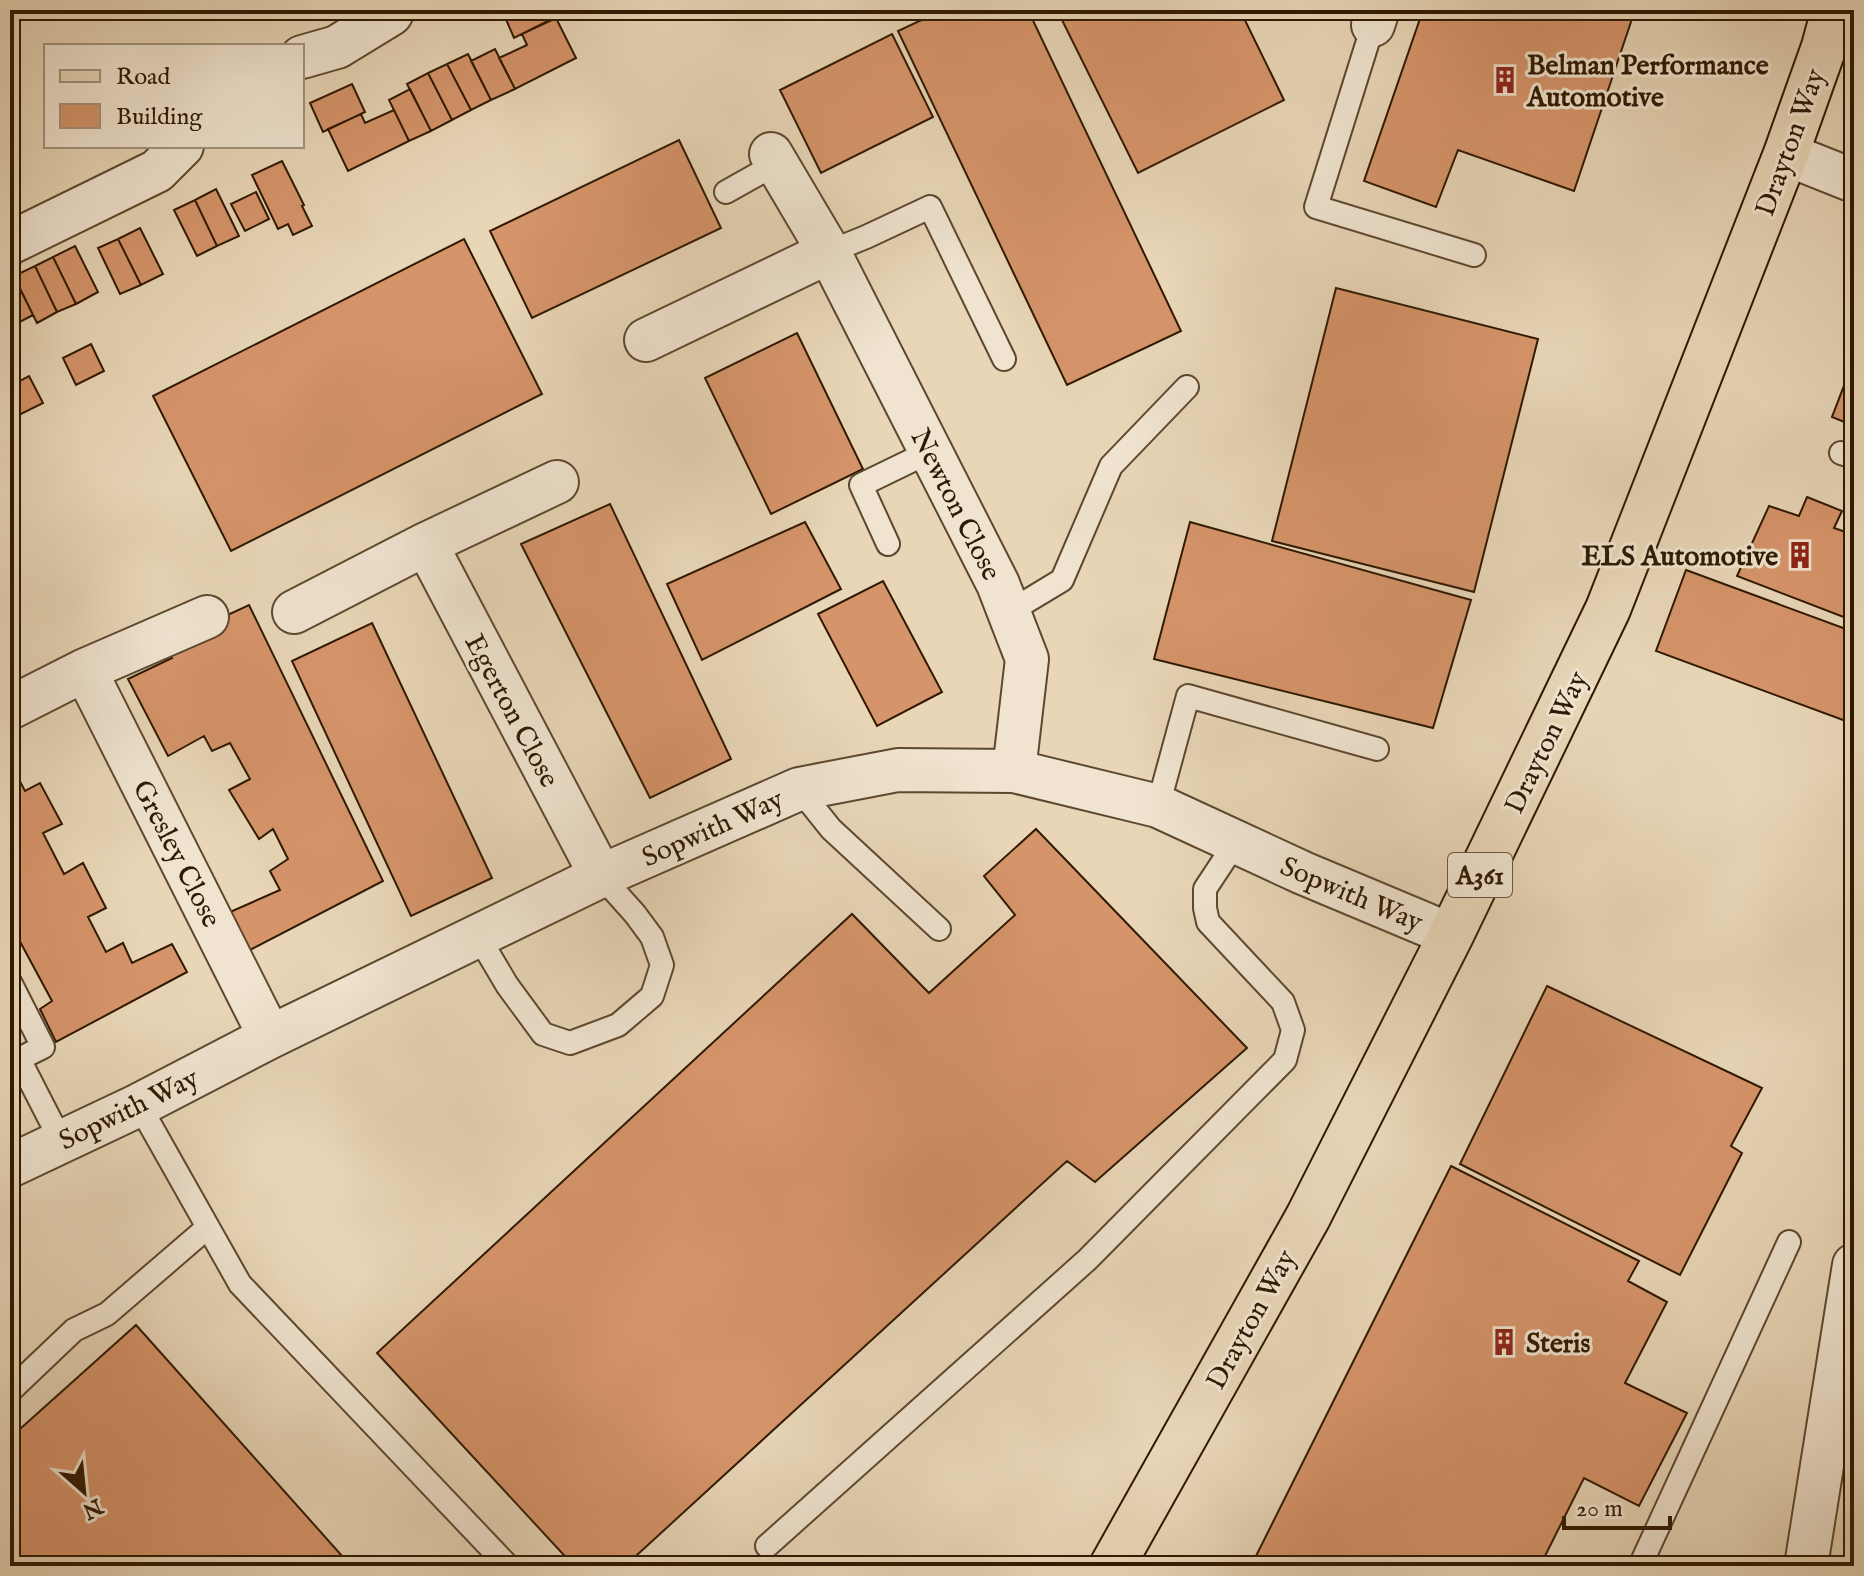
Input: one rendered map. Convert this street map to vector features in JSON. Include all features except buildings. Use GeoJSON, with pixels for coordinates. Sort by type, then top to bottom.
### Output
{"type":"FeatureCollection","features":[{"type":"Feature","properties":{"kind":"main road","name":"Drayton Way"},"geometry":{"type":"LineString","coordinates":[[1112,1566],[1308,1217],[1451,935],[1608,609],[1786,154],[1834,10]]}},
{"type":"Feature","properties":{"kind":"street"},"geometry":{"type":"LineString","coordinates":[[304,56],[337,47],[393,10]]}},
{"type":"Feature","properties":{"kind":"street"},"geometry":{"type":"LineString","coordinates":[[10,243],[157,171],[180,148]]}},
{"type":"Feature","properties":{"kind":"street"},"geometry":{"type":"LineString","coordinates":[[1786,154],[1854,181]]}},
{"type":"Feature","properties":{"kind":"street","name":"Newton Close"},"geometry":{"type":"LineString","coordinates":[[774,159],[829,252],[998,584],[1009,612],[1027,659],[1014,771]]}},
{"type":"Feature","properties":{"kind":"street"},"geometry":{"type":"LineString","coordinates":[[646,340],[829,252]]}},
{"type":"Feature","properties":{"kind":"street"},"geometry":{"type":"LineString","coordinates":[[294,612],[426,544],[557,482]]}},
{"type":"Feature","properties":{"kind":"street","name":"Egerton Close"},"geometry":{"type":"LineString","coordinates":[[426,544],[601,876]]}},
{"type":"Feature","properties":{"kind":"street"},"geometry":{"type":"LineString","coordinates":[[10,708],[85,670],[207,617]]}},
{"type":"Feature","properties":{"kind":"street","name":"Gresley Close"},"geometry":{"type":"LineString","coordinates":[[85,670],[270,1037]]}},
{"type":"Feature","properties":{"kind":"street","name":"Sopwith Way"},"geometry":{"type":"LineString","coordinates":[[10,1166],[601,876],[799,789],[898,770],[1014,771],[1158,806],[1303,873],[1451,935]]}},
{"type":"Feature","properties":{"kind":"street"},"geometry":{"type":"LineString","coordinates":[[1806,1566],[1854,1265]]}},
{"type":"Feature","properties":{"kind":"lane"},"geometry":{"type":"LineString","coordinates":[[1376,18],[1316,207],[1474,255]]}},
{"type":"Feature","properties":{"kind":"lane"},"geometry":{"type":"LineString","coordinates":[[726,192],[774,159]]}},
{"type":"Feature","properties":{"kind":"lane"},"geometry":{"type":"LineString","coordinates":[[829,252],[930,207],[1004,359]]}},
{"type":"Feature","properties":{"kind":"lane"},"geometry":{"type":"LineString","coordinates":[[1009,612],[1062,580],[1111,466],[1187,387]]}},
{"type":"Feature","properties":{"kind":"lane"},"geometry":{"type":"LineString","coordinates":[[888,544],[861,485],[931,451]]}},
{"type":"Feature","properties":{"kind":"lane"},"geometry":{"type":"LineString","coordinates":[[1158,806],[1188,696],[1377,749]]}},
{"type":"Feature","properties":{"kind":"lane"},"geometry":{"type":"LineString","coordinates":[[799,789],[831,829],[939,929]]}},
{"type":"Feature","properties":{"kind":"lane"},"geometry":{"type":"LineString","coordinates":[[767,1546],[1087,1260],[1285,1060],[1293,1030],[1283,1002],[1208,922],[1205,889],[1236,842]]}},
{"type":"Feature","properties":{"kind":"lane"},"geometry":{"type":"LineString","coordinates":[[478,936],[507,985],[543,1034],[570,1043],[618,1025],[652,996],[662,965],[652,937],[601,876]]}},
{"type":"Feature","properties":{"kind":"lane"},"geometry":{"type":"LineString","coordinates":[[10,982],[43,1047],[14,1061],[61,1141]]}},
{"type":"Feature","properties":{"kind":"lane"},"geometry":{"type":"LineString","coordinates":[[139,1105],[240,1284],[508,1566]]}},
{"type":"Feature","properties":{"kind":"lane"},"geometry":{"type":"LineString","coordinates":[[10,1391],[74,1330],[107,1314],[208,1227]]}},
{"type":"Feature","properties":{"kind":"lane"},"geometry":{"type":"LineString","coordinates":[[1640,1566],[1789,1242]]}},
{"type":"Feature","properties":{"kind":"place","name":"Belman Performance Automotive"},"geometry":{"type":"Point","coordinates":[1505,80]}},
{"type":"Feature","properties":{"kind":"place","name":"ELS Automotive"},"geometry":{"type":"Point","coordinates":[1800,555]}},
{"type":"Feature","properties":{"kind":"place","name":"Steris"},"geometry":{"type":"Point","coordinates":[1504,1342]}}]}
